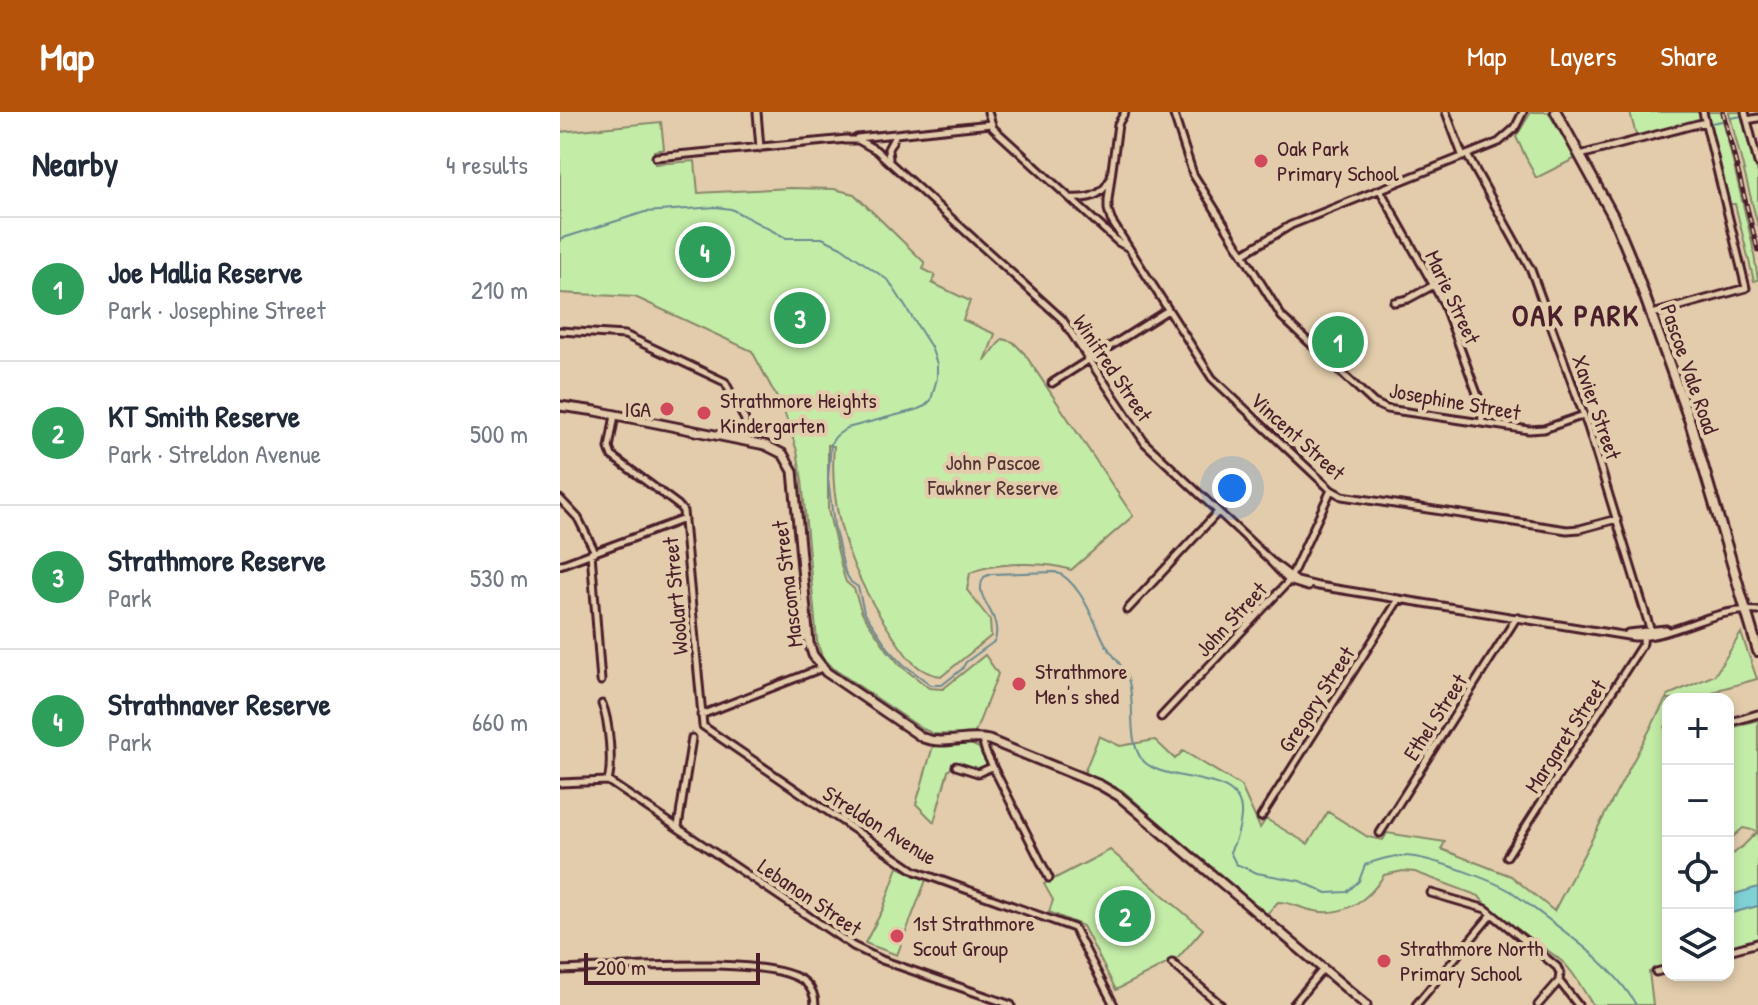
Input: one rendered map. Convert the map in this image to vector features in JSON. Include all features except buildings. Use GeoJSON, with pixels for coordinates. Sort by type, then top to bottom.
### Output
{"type":"FeatureCollection","features":[{"type":"Feature","properties":{"kind":"main road","name":"Pascoe Vale Road"},"geometry":{"type":"LineString","coordinates":[[1556,112],[1622,237],[1652,314],[1694,435],[1758,649]]}},
{"type":"Feature","properties":{"kind":"main road","name":"Mascoma Street"},"geometry":{"type":"LineString","coordinates":[[560,406],[775,449],[792,467],[807,634],[813,655],[822,668],[923,738],[941,742],[982,739],[1100,785],[1119,796],[1366,1005]]}},
{"type":"Feature","properties":{"kind":"street"},"geometry":{"type":"LineString","coordinates":[[757,112],[760,148]]}},
{"type":"Feature","properties":{"kind":"street"},"geometry":{"type":"LineString","coordinates":[[656,157],[991,124],[988,112]]}},
{"type":"Feature","properties":{"kind":"street","name":"Vincent Street"},"geometry":{"type":"LineString","coordinates":[[1125,112],[1118,124],[1108,209],[1120,234],[1212,378],[1331,490],[1342,496],[1567,530],[1617,519]]}},
{"type":"Feature","properties":{"kind":"street","name":"Josephine Street"},"geometry":{"type":"LineString","coordinates":[[1173,112],[1193,174],[1282,317],[1374,403],[1387,409],[1537,430],[1584,415]]}},
{"type":"Feature","properties":{"kind":"street","name":"Xavier Street"},"geometry":{"type":"LineString","coordinates":[[1446,112],[1465,156],[1526,259],[1584,415],[1652,633]]}},
{"type":"Feature","properties":{"kind":"street"},"geometry":{"type":"LineString","coordinates":[[1243,254],[1291,225],[1503,140],[1515,128],[1523,112]]}},
{"type":"Feature","properties":{"kind":"street"},"geometry":{"type":"LineString","coordinates":[[1652,314],[1744,291],[1746,287],[1703,112]]}},
{"type":"Feature","properties":{"kind":"street"},"geometry":{"type":"LineString","coordinates":[[1745,112],[1758,163]]}},
{"type":"Feature","properties":{"kind":"street"},"geometry":{"type":"LineString","coordinates":[[1747,120],[1758,118]]}},
{"type":"Feature","properties":{"kind":"street"},"geometry":{"type":"LineString","coordinates":[[1580,155],[1705,122]]}},
{"type":"Feature","properties":{"kind":"street","name":"Vincent Street"},"geometry":{"type":"LineString","coordinates":[[991,124],[1118,242],[1129,248]]}},
{"type":"Feature","properties":{"kind":"street"},"geometry":{"type":"LineString","coordinates":[[891,164],[888,149],[893,138],[900,134]]}},
{"type":"Feature","properties":{"kind":"street","name":"Winifred Street"},"geometry":{"type":"LineString","coordinates":[[845,140],[863,142],[891,164],[1062,319],[1140,437],[1289,578]]}},
{"type":"Feature","properties":{"kind":"street"},"geometry":{"type":"LineString","coordinates":[[1070,198],[1093,196],[1105,188],[1111,176]]}},
{"type":"Feature","properties":{"kind":"street","name":"Marie Street"},"geometry":{"type":"LineString","coordinates":[[1380,190],[1449,316],[1481,404],[1482,423]]}},
{"type":"Feature","properties":{"kind":"street"},"geometry":{"type":"LineString","coordinates":[[1108,232],[1120,234]]}},
{"type":"Feature","properties":{"kind":"street"},"geometry":{"type":"LineString","coordinates":[[1394,302],[1408,299],[1434,285]]}},
{"type":"Feature","properties":{"kind":"street"},"geometry":{"type":"LineString","coordinates":[[1052,383],[1167,309]]}},
{"type":"Feature","properties":{"kind":"street"},"geometry":{"type":"LineString","coordinates":[[560,331],[625,335],[725,382],[747,424],[744,441]]}},
{"type":"Feature","properties":{"kind":"street","name":"Woolart Street"},"geometry":{"type":"LineString","coordinates":[[615,415],[609,448],[612,456],[680,507],[684,519],[701,715]]}},
{"type":"Feature","properties":{"kind":"street","name":"John Street"},"geometry":{"type":"LineString","coordinates":[[1161,717],[1289,578],[1331,490]]}},
{"type":"Feature","properties":{"kind":"street"},"geometry":{"type":"LineString","coordinates":[[560,499],[578,518],[593,553],[601,681]]}},
{"type":"Feature","properties":{"kind":"street"},"geometry":{"type":"LineString","coordinates":[[1127,610],[1218,512]]}},
{"type":"Feature","properties":{"kind":"street"},"geometry":{"type":"LineString","coordinates":[[560,565],[684,519]]}},
{"type":"Feature","properties":{"kind":"street"},"geometry":{"type":"LineString","coordinates":[[1289,578],[1300,586],[1318,586],[1644,635],[1730,611],[1758,611]]}},
{"type":"Feature","properties":{"kind":"street","name":"Gregory Street"},"geometry":{"type":"LineString","coordinates":[[1261,817],[1399,599]]}},
{"type":"Feature","properties":{"kind":"street","name":"Ethel Street"},"geometry":{"type":"LineString","coordinates":[[1380,833],[1517,617]]}},
{"type":"Feature","properties":{"kind":"street","name":"Margaret Street"},"geometry":{"type":"LineString","coordinates":[[1507,856],[1643,643],[1644,635]]}},
{"type":"Feature","properties":{"kind":"street"},"geometry":{"type":"LineString","coordinates":[[701,715],[822,668]]}},
{"type":"Feature","properties":{"kind":"street"},"geometry":{"type":"LineString","coordinates":[[560,783],[608,781],[606,715],[602,704]]}},
{"type":"Feature","properties":{"kind":"street"},"geometry":{"type":"LineString","coordinates":[[1734,721],[1758,714]]}},
{"type":"Feature","properties":{"kind":"street","name":"Streldon Avenue"},"geometry":{"type":"LineString","coordinates":[[701,715],[703,726],[711,733],[915,871],[1074,928],[1114,1005]]}},
{"type":"Feature","properties":{"kind":"street"},"geometry":{"type":"LineString","coordinates":[[678,827],[692,738]]}},
{"type":"Feature","properties":{"kind":"street"},"geometry":{"type":"LineString","coordinates":[[982,739],[984,750],[1049,878]]}},
{"type":"Feature","properties":{"kind":"street"},"geometry":{"type":"LineString","coordinates":[[956,766],[978,773],[993,767]]}},
{"type":"Feature","properties":{"kind":"street","name":"Lebanon Street"},"geometry":{"type":"LineString","coordinates":[[608,781],[862,951],[1011,1005]]}},
{"type":"Feature","properties":{"kind":"street"},"geometry":{"type":"LineString","coordinates":[[1431,893],[1486,909],[1557,967],[1559,981],[1538,1005]]}},
{"type":"Feature","properties":{"kind":"street"},"geometry":{"type":"LineString","coordinates":[[1416,1005],[1492,914]]}},
{"type":"Feature","properties":{"kind":"street"},"geometry":{"type":"LineString","coordinates":[[1734,949],[1758,943]]}},
{"type":"Feature","properties":{"kind":"street"},"geometry":{"type":"LineString","coordinates":[[1172,963],[1221,1005]]}},
{"type":"Feature","properties":{"kind":"street"},"geometry":{"type":"LineString","coordinates":[[560,970],[747,965],[794,975],[805,981],[812,990],[815,1005]]}},
{"type":"Feature","properties":{"kind":"street"},"geometry":{"type":"LineString","coordinates":[[1293,1005],[1323,969]]}},
{"type":"Feature","properties":{"kind":"street"},"geometry":{"type":"LineString","coordinates":[[1656,972],[1662,970]]}},
{"type":"Feature","properties":{"kind":"street"},"geometry":{"type":"LineString","coordinates":[[1559,981],[1578,1005]]}},
{"type":"Feature","properties":{"kind":"green space"},"geometry":{"type":"Polygon","coordinates":[[[1531,112],[1548,112],[1576,158],[1536,178],[1516,137],[1531,112]]]}},
{"type":"Feature","properties":{"kind":"green space"},"geometry":{"type":"Polygon","coordinates":[[[1630,112],[1721,112],[1758,280],[1754,281],[1735,204],[1730,204],[1708,120],[1637,139],[1630,112]]]}},
{"type":"Feature","properties":{"kind":"green space"},"geometry":{"type":"Polygon","coordinates":[[[1729,112],[1742,112],[1758,174],[1758,226],[1729,112]]]}},
{"type":"Feature","properties":{"kind":"green space","name":"John Pascoe Fawkner Reserve"},"geometry":{"type":"Polygon","coordinates":[[[661,122],[664,149],[654,151],[655,164],[695,161],[698,193],[790,188],[834,189],[854,194],[925,263],[923,269],[935,275],[932,283],[970,301],[963,320],[995,334],[985,361],[1002,339],[1013,342],[1024,353],[1133,516],[1071,570],[1020,564],[970,573],[967,590],[990,620],[991,636],[942,676],[934,675],[914,664],[904,652],[857,571],[840,523],[833,473],[834,446],[828,445],[828,510],[843,573],[846,582],[854,589],[862,613],[888,651],[901,666],[929,688],[943,689],[985,655],[998,674],[974,735],[934,734],[921,728],[831,667],[822,657],[817,641],[797,451],[784,411],[752,351],[635,297],[560,293],[560,132],[661,122]]]}},
{"type":"Feature","properties":{"kind":"green space"},"geometry":{"type":"Polygon","coordinates":[[[1341,320],[1357,338],[1335,360],[1320,346],[1341,320]]]}},
{"type":"Feature","properties":{"kind":"green space"},"geometry":{"type":"Polygon","coordinates":[[[1741,633],[1757,679],[1713,693],[1673,693],[1715,675],[1741,633]]]}},
{"type":"Feature","properties":{"kind":"green space"},"geometry":{"type":"Polygon","coordinates":[[[1662,706],[1662,968],[1649,972],[1653,1005],[1593,1005],[1564,963],[1504,919],[1479,896],[1415,872],[1384,875],[1364,899],[1346,909],[1326,912],[1278,902],[1266,915],[1122,790],[1084,773],[1099,736],[1120,746],[1155,740],[1175,759],[1183,751],[1241,786],[1260,828],[1266,819],[1308,844],[1328,812],[1368,837],[1383,840],[1387,833],[1445,842],[1441,849],[1511,876],[1554,911],[1662,706]]]}},
{"type":"Feature","properties":{"kind":"green space"},"geometry":{"type":"Polygon","coordinates":[[[1758,720],[1758,831],[1743,828],[1734,836],[1734,765],[1734,727],[1758,720]]]}},
{"type":"Feature","properties":{"kind":"green space"},"geometry":{"type":"Polygon","coordinates":[[[969,743],[979,748],[987,765],[977,771],[955,764],[948,771],[934,822],[916,804],[933,746],[969,743]]]}},
{"type":"Feature","properties":{"kind":"green space"},"geometry":{"type":"Polygon","coordinates":[[[1758,831],[1758,938],[1734,945],[1734,853],[1758,831]]]}},
{"type":"Feature","properties":{"kind":"green space"},"geometry":{"type":"Polygon","coordinates":[[[1110,850],[1203,929],[1178,958],[1116,990],[1083,926],[1049,912],[1053,900],[1044,884],[1110,850]]]}},
{"type":"Feature","properties":{"kind":"green space"},"geometry":{"type":"Polygon","coordinates":[[[898,867],[926,880],[897,955],[865,943],[883,909],[898,867]]]}},
{"type":"Feature","properties":{"kind":"water"},"geometry":{"type":"Polygon","coordinates":[[[1758,887],[1758,906],[1734,912],[1734,894],[1758,887]]]}},
{"type":"Feature","properties":{"kind":"waterway"},"geometry":{"type":"LineString","coordinates":[[1731,118],[1742,116]]}},
{"type":"Feature","properties":{"kind":"waterway"},"geometry":{"type":"LineString","coordinates":[[1711,123],[1722,121]]}},
{"type":"Feature","properties":{"kind":"waterway"},"geometry":{"type":"LineString","coordinates":[[560,239],[645,212],[716,207],[731,209],[786,238],[822,238],[841,247],[889,281],[931,347],[937,364],[931,400],[916,410],[847,428],[836,436],[831,443],[828,479],[834,526],[845,572],[858,587],[864,612],[903,664],[931,685],[942,685],[995,641],[995,621],[981,592],[984,577],[991,574],[1055,572],[1064,576],[1079,593],[1127,677],[1139,755],[1148,765],[1162,771],[1215,783],[1229,790],[1238,800],[1241,816],[1230,852],[1236,864],[1257,873],[1300,881],[1327,893],[1347,892],[1359,881],[1365,865],[1388,858],[1414,857],[1459,869],[1512,892],[1563,930],[1612,973],[1636,1005]]}},
{"type":"Feature","properties":{"kind":"railway"},"geometry":{"type":"LineString","coordinates":[[1723,112],[1758,251]]}},
{"type":"Feature","properties":{"kind":"place","name":"Oak Park Primary School"},"geometry":{"type":"Point","coordinates":[1261,161]}},
{"type":"Feature","properties":{"kind":"place","name":"Strathnaver Reserve"},"geometry":{"type":"Point","coordinates":[705,252]}},
{"type":"Feature","properties":{"kind":"place","name":"Strathmore Reserve"},"geometry":{"type":"Point","coordinates":[800,318]}},
{"type":"Feature","properties":{"kind":"place","name":"Joe Mallia Reserve"},"geometry":{"type":"Point","coordinates":[1338,342]}},
{"type":"Feature","properties":{"kind":"place","name":"IGA"},"geometry":{"type":"Point","coordinates":[667,409]}},
{"type":"Feature","properties":{"kind":"place","name":"Strathmore Heights Kindergarten"},"geometry":{"type":"Point","coordinates":[704,413]}},
{"type":"Feature","properties":{"kind":"place","name":"Strathmore Men's shed"},"geometry":{"type":"Point","coordinates":[1019,684]}},
{"type":"Feature","properties":{"kind":"place","name":"KT Smith Reserve"},"geometry":{"type":"Point","coordinates":[1125,916]}},
{"type":"Feature","properties":{"kind":"place","name":"1st Strathmore Scout Group"},"geometry":{"type":"Point","coordinates":[897,936]}},
{"type":"Feature","properties":{"kind":"place","name":"Strathmore North Primary School"},"geometry":{"type":"Point","coordinates":[1384,961]}},
{"type":"Feature","properties":{"kind":"district","name":"OAK PARK"},"geometry":{"type":"Point","coordinates":[1576,315]}}]}
